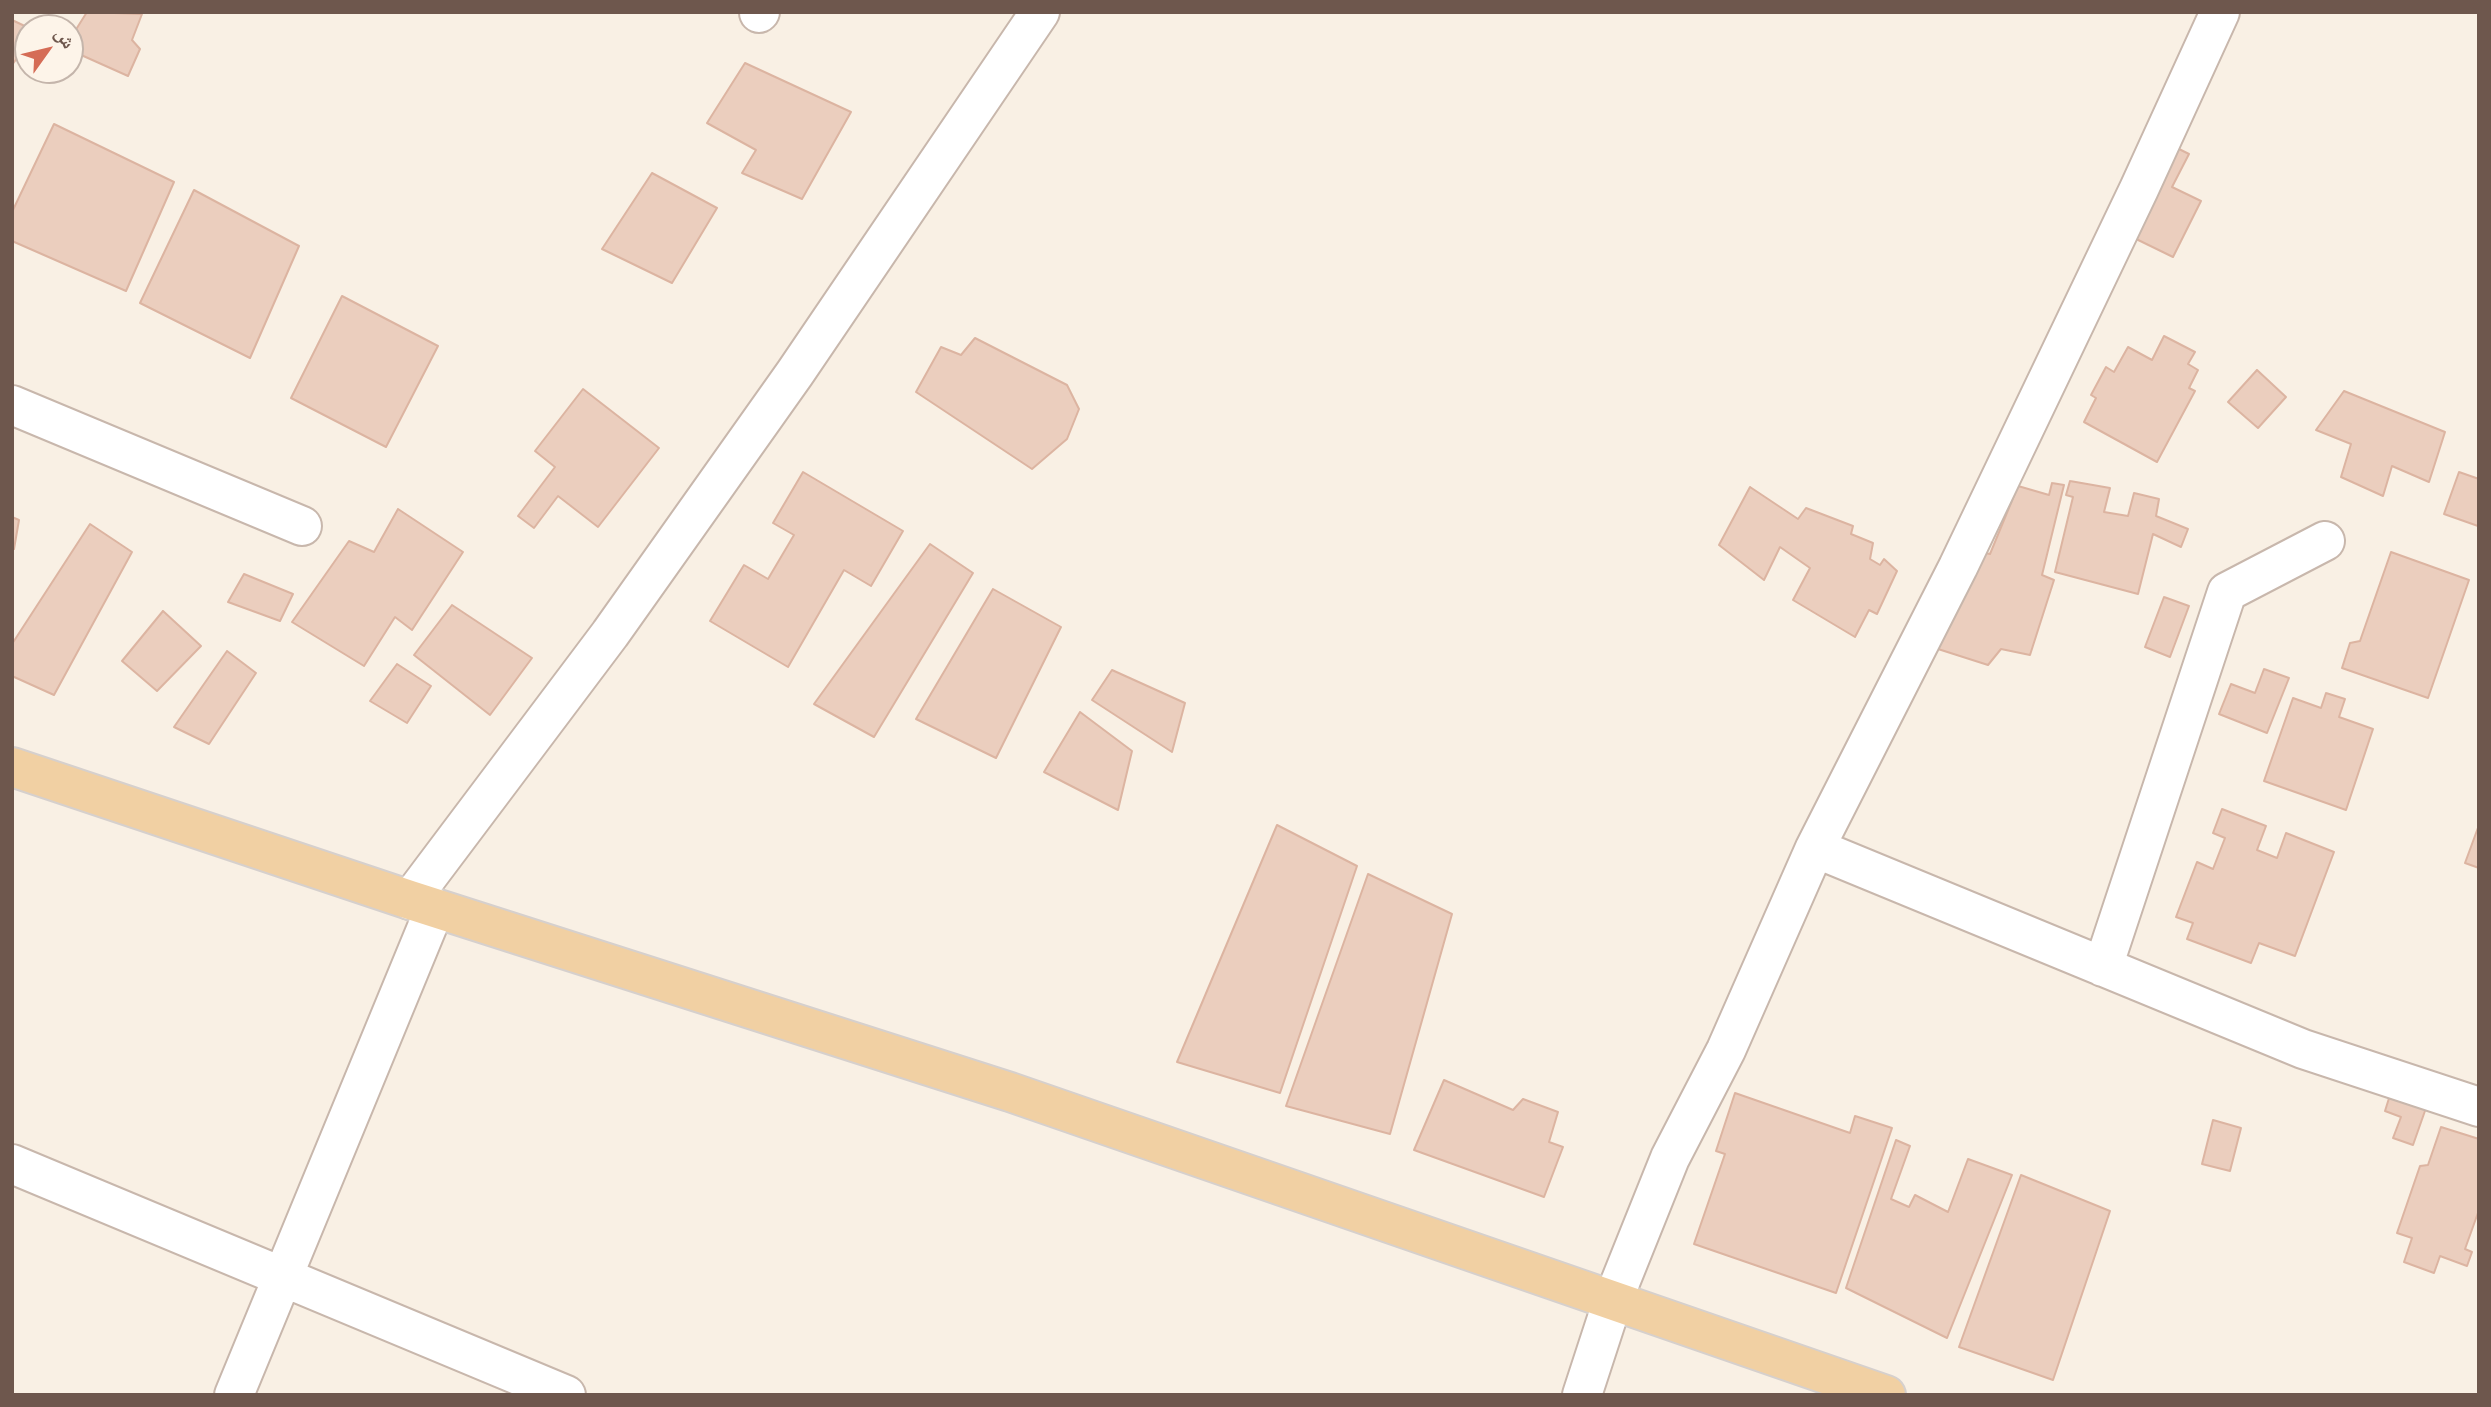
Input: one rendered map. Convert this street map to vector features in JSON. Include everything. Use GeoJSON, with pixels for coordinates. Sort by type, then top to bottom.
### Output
{"type":"FeatureCollection","features":[{"type":"Feature","properties":{"kind":"main road"},"geometry":{"type":"LineString","coordinates":[[12,767],[423,904],[1010,1092],[1886,1395]]}},
{"type":"Feature","properties":{"kind":"street"},"geometry":{"type":"LineString","coordinates":[[234,1395],[283,1276],[423,904],[523,753],[722,475],[1040,12]]}},
{"type":"Feature","properties":{"kind":"street"},"geometry":{"type":"LineString","coordinates":[[1582,1395],[1613,1300],[1670,1158],[1726,1050],[1815,848],[1958,566],[2139,189],[2220,12]]}},
{"type":"Feature","properties":{"kind":"street"},"geometry":{"type":"LineString","coordinates":[[12,405],[302,526]]}},
{"type":"Feature","properties":{"kind":"street"},"geometry":{"type":"LineString","coordinates":[[2103,967],[2227,592],[2325,541]]}},
{"type":"Feature","properties":{"kind":"street"},"geometry":{"type":"LineString","coordinates":[[1815,848],[2303,1049],[2479,1107]]}},
{"type":"Feature","properties":{"kind":"street"},"geometry":{"type":"LineString","coordinates":[[12,1164],[566,1395]]}},
{"type":"Feature","properties":{"kind":"building"},"geometry":{"type":"Polygon","coordinates":[[[87,12],[142,14],[132,40],[140,49],[128,76],[84,56],[84,17],[87,12]]]}},
{"type":"Feature","properties":{"kind":"building"},"geometry":{"type":"Polygon","coordinates":[[[12,20],[14,62],[12,65],[12,20]]]}},
{"type":"Feature","properties":{"kind":"building"},"geometry":{"type":"Polygon","coordinates":[[[745,63],[851,112],[802,199],[742,173],[756,150],[707,123],[745,63]]]}},
{"type":"Feature","properties":{"kind":"building"},"geometry":{"type":"Polygon","coordinates":[[[54,124],[174,182],[126,291],[12,241],[12,212],[54,124]]]}},
{"type":"Feature","properties":{"kind":"building"},"geometry":{"type":"Polygon","coordinates":[[[2173,146],[2189,154],[2172,187],[2201,201],[2173,257],[2130,236],[2173,146]]]}},
{"type":"Feature","properties":{"kind":"building"},"geometry":{"type":"Polygon","coordinates":[[[652,173],[717,208],[672,283],[602,249],[652,173]]]}},
{"type":"Feature","properties":{"kind":"building"},"geometry":{"type":"Polygon","coordinates":[[[194,190],[299,246],[250,358],[140,303],[194,190]]]}},
{"type":"Feature","properties":{"kind":"building"},"geometry":{"type":"Polygon","coordinates":[[[342,296],[438,346],[386,447],[291,398],[342,296]]]}},
{"type":"Feature","properties":{"kind":"building"},"geometry":{"type":"Polygon","coordinates":[[[2164,336],[2195,352],[2188,364],[2198,370],[2189,388],[2195,391],[2157,462],[2084,422],[2096,398],[2091,395],[2106,367],[2114,372],[2128,347],[2152,360],[2164,336]]]}},
{"type":"Feature","properties":{"kind":"building"},"geometry":{"type":"Polygon","coordinates":[[[975,338],[1067,385],[1079,409],[1067,439],[1032,469],[916,392],[941,347],[961,355],[975,338]]]}},
{"type":"Feature","properties":{"kind":"building"},"geometry":{"type":"Polygon","coordinates":[[[2257,370],[2286,397],[2258,428],[2228,402],[2257,370]]]}},
{"type":"Feature","properties":{"kind":"building"},"geometry":{"type":"Polygon","coordinates":[[[583,389],[659,448],[598,527],[558,496],[534,528],[518,516],[555,467],[535,451],[583,389]]]}},
{"type":"Feature","properties":{"kind":"building"},"geometry":{"type":"Polygon","coordinates":[[[2344,391],[2445,432],[2429,482],[2392,466],[2383,496],[2341,477],[2351,444],[2316,430],[2344,391]]]}},
{"type":"Feature","properties":{"kind":"building"},"geometry":{"type":"Polygon","coordinates":[[[803,472],[903,531],[871,586],[844,570],[788,667],[710,621],[744,565],[768,579],[794,535],[773,523],[803,472]]]}},
{"type":"Feature","properties":{"kind":"building"},"geometry":{"type":"Polygon","coordinates":[[[2459,472],[2479,479],[2478,526],[2444,514],[2459,472]]]}},
{"type":"Feature","properties":{"kind":"building"},"geometry":{"type":"Polygon","coordinates":[[[2070,481],[2110,488],[2104,512],[2128,516],[2134,493],[2159,499],[2156,516],[2188,529],[2181,547],[2153,534],[2138,594],[2055,572],[2073,497],[2066,495],[2070,481]]]}},
{"type":"Feature","properties":{"kind":"building"},"geometry":{"type":"Polygon","coordinates":[[[2052,483],[2064,485],[2042,575],[2054,580],[2030,655],[2001,649],[1988,665],[1938,649],[1980,552],[1990,554],[2018,486],[2049,495],[2052,483]]]}},
{"type":"Feature","properties":{"kind":"building"},"geometry":{"type":"Polygon","coordinates":[[[1750,487],[1798,519],[1806,508],[1853,526],[1851,534],[1873,543],[1870,559],[1880,565],[1884,559],[1897,571],[1877,614],[1869,610],[1855,637],[1793,600],[1810,568],[1780,547],[1764,580],[1719,545],[1750,487]]]}},
{"type":"Feature","properties":{"kind":"building"},"geometry":{"type":"Polygon","coordinates":[[[398,509],[463,552],[412,630],[395,617],[364,666],[292,622],[349,541],[374,552],[398,509]]]}},
{"type":"Feature","properties":{"kind":"building"},"geometry":{"type":"Polygon","coordinates":[[[12,517],[19,520],[14,549],[12,548],[12,517]]]}},
{"type":"Feature","properties":{"kind":"building"},"geometry":{"type":"Polygon","coordinates":[[[90,524],[132,552],[54,695],[12,676],[12,644],[90,524]]]}},
{"type":"Feature","properties":{"kind":"building"},"geometry":{"type":"Polygon","coordinates":[[[930,544],[973,573],[874,737],[814,704],[930,544]]]}},
{"type":"Feature","properties":{"kind":"building"},"geometry":{"type":"Polygon","coordinates":[[[2391,552],[2469,580],[2428,698],[2342,668],[2350,643],[2360,641],[2391,552]]]}},
{"type":"Feature","properties":{"kind":"building"},"geometry":{"type":"Polygon","coordinates":[[[244,574],[293,594],[280,621],[228,602],[244,574]]]}},
{"type":"Feature","properties":{"kind":"building"},"geometry":{"type":"Polygon","coordinates":[[[993,589],[1061,627],[996,758],[916,719],[993,589]]]}},
{"type":"Feature","properties":{"kind":"building"},"geometry":{"type":"Polygon","coordinates":[[[2164,597],[2189,606],[2170,657],[2145,647],[2164,597]]]}},
{"type":"Feature","properties":{"kind":"building"},"geometry":{"type":"Polygon","coordinates":[[[452,605],[532,658],[490,715],[414,655],[452,605]]]}},
{"type":"Feature","properties":{"kind":"building"},"geometry":{"type":"Polygon","coordinates":[[[163,611],[201,646],[157,691],[122,661],[163,611]]]}},
{"type":"Feature","properties":{"kind":"building"},"geometry":{"type":"Polygon","coordinates":[[[227,651],[256,673],[209,744],[174,727],[227,651]]]}},
{"type":"Feature","properties":{"kind":"building"},"geometry":{"type":"Polygon","coordinates":[[[397,664],[431,686],[407,723],[370,701],[397,664]]]}},
{"type":"Feature","properties":{"kind":"building"},"geometry":{"type":"Polygon","coordinates":[[[2264,669],[2289,678],[2267,733],[2219,714],[2231,684],[2255,693],[2264,669]]]}},
{"type":"Feature","properties":{"kind":"building"},"geometry":{"type":"Polygon","coordinates":[[[1112,670],[1185,703],[1172,752],[1092,700],[1112,670]]]}},
{"type":"Feature","properties":{"kind":"building"},"geometry":{"type":"Polygon","coordinates":[[[2326,693],[2345,699],[2339,717],[2373,729],[2346,810],[2264,781],[2293,698],[2321,708],[2326,693]]]}},
{"type":"Feature","properties":{"kind":"building"},"geometry":{"type":"Polygon","coordinates":[[[1080,712],[1132,751],[1118,810],[1044,772],[1080,712]]]}},
{"type":"Feature","properties":{"kind":"building"},"geometry":{"type":"Polygon","coordinates":[[[2222,809],[2266,826],[2257,850],[2277,858],[2286,833],[2334,852],[2295,956],[2259,943],[2251,963],[2187,939],[2193,923],[2176,917],[2197,862],[2213,869],[2225,838],[2213,833],[2222,809]]]}},
{"type":"Feature","properties":{"kind":"building"},"geometry":{"type":"Polygon","coordinates":[[[1277,825],[1357,866],[1280,1093],[1177,1062],[1277,825]]]}},
{"type":"Feature","properties":{"kind":"building"},"geometry":{"type":"Polygon","coordinates":[[[2479,825],[2479,868],[2465,863],[2479,825]]]}},
{"type":"Feature","properties":{"kind":"building"},"geometry":{"type":"Polygon","coordinates":[[[1368,874],[1452,914],[1390,1134],[1286,1106],[1368,874]]]}},
{"type":"Feature","properties":{"kind":"building"},"geometry":{"type":"Polygon","coordinates":[[[1444,1080],[1513,1110],[1523,1099],[1558,1112],[1549,1142],[1563,1147],[1544,1197],[1414,1150],[1444,1080]]]}},
{"type":"Feature","properties":{"kind":"building"},"geometry":{"type":"Polygon","coordinates":[[[1735,1093],[1850,1133],[1855,1116],[1892,1128],[1836,1293],[1694,1244],[1725,1154],[1716,1151],[1735,1093]]]}},
{"type":"Feature","properties":{"kind":"building"},"geometry":{"type":"Polygon","coordinates":[[[2390,1095],[2426,1108],[2413,1145],[2393,1138],[2401,1117],[2385,1111],[2390,1095]]]}},
{"type":"Feature","properties":{"kind":"building"},"geometry":{"type":"Polygon","coordinates":[[[2213,1120],[2241,1128],[2230,1171],[2202,1164],[2213,1120]]]}},
{"type":"Feature","properties":{"kind":"building"},"geometry":{"type":"Polygon","coordinates":[[[2441,1127],[2479,1139],[2479,1210],[2465,1249],[2472,1252],[2467,1266],[2440,1256],[2434,1273],[2404,1262],[2412,1238],[2397,1233],[2420,1166],[2428,1165],[2441,1127]]]}},
{"type":"Feature","properties":{"kind":"building"},"geometry":{"type":"Polygon","coordinates":[[[1896,1140],[1910,1146],[1891,1199],[1909,1207],[1915,1195],[1948,1212],[1968,1159],[2012,1175],[1947,1338],[1846,1288],[1896,1140]]]}},
{"type":"Feature","properties":{"kind":"building"},"geometry":{"type":"Polygon","coordinates":[[[2021,1175],[2110,1211],[2053,1380],[1959,1347],[2021,1175]]]}}]}
